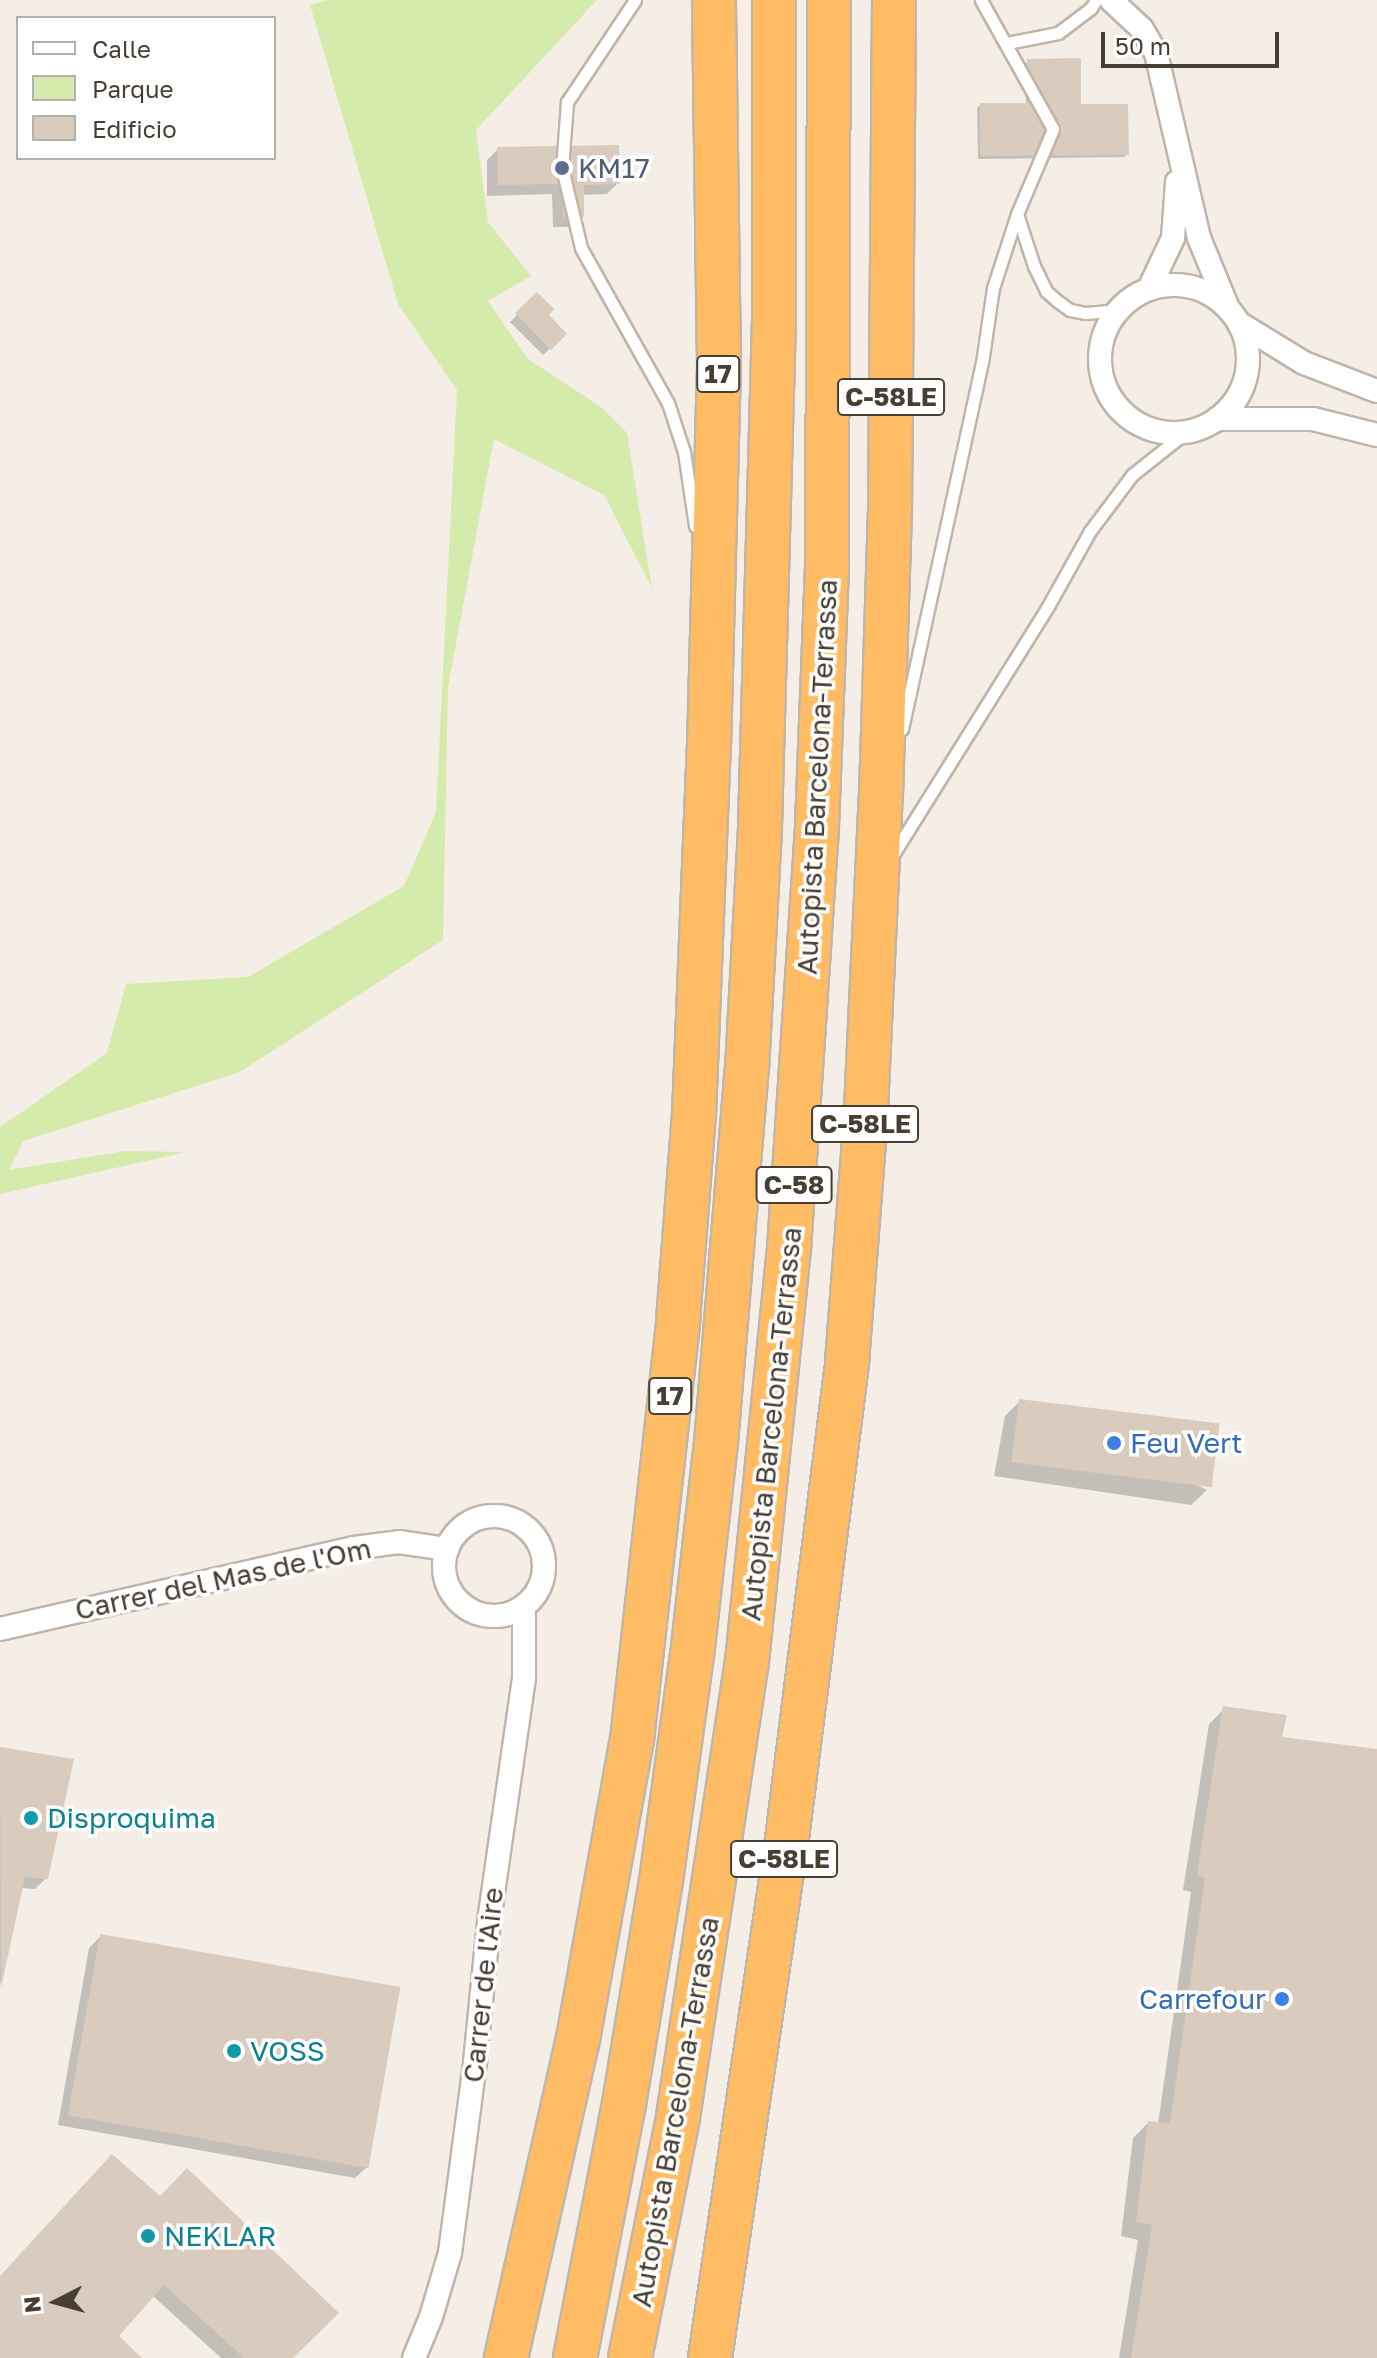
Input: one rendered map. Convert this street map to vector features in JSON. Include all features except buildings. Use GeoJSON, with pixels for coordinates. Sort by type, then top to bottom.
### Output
{"type":"FeatureCollection","features":[{"type":"Feature","properties":{"kind":"highway","name":"17"},"geometry":{"type":"LineString","coordinates":[[578,2039],[632,1740],[678,1321],[694,1115],[709,747],[719,364],[714,0]]}},
{"type":"Feature","properties":{"kind":"highway","name":"Autopista Barcelona-Terrassa"},"geometry":{"type":"LineString","coordinates":[[575,2358],[621,2119],[661,1881],[692,1656],[716,1443],[747,1069],[760,827],[771,457],[774,0]]}},
{"type":"Feature","properties":{"kind":"highway","name":"Autopista Barcelona-Terrassa"},"geometry":{"type":"LineString","coordinates":[[630,2358],[678,2117],[747,1662],[789,1249],[817,826],[827,564],[829,0]]}},
{"type":"Feature","properties":{"kind":"highway","name":"C-58LE"},"geometry":{"type":"LineString","coordinates":[[710,2357],[787,1839],[847,1362],[878,885],[890,512],[894,0]]}},
{"type":"Feature","properties":{"kind":"highway"},"geometry":{"type":"LineString","coordinates":[[485,2358],[578,2039]]}},
{"type":"Feature","properties":{"kind":"highway"},"geometry":{"type":"LineString","coordinates":[[506,2358],[578,2039]]}},
{"type":"Feature","properties":{"kind":"street"},"geometry":{"type":"LineString","coordinates":[[1111,0],[1142,29],[1156,53],[1199,238],[1234,316],[1248,357],[1244,381],[1234,403],[1217,419],[1186,432],[1159,431],[1133,420],[1107,389],[1101,362],[1105,335],[1128,301],[1149,289],[1173,285],[1197,289],[1234,316],[1304,363],[1377,391]]}},
{"type":"Feature","properties":{"kind":"street"},"geometry":{"type":"LineString","coordinates":[[1149,289],[1173,238],[1178,157]]}},
{"type":"Feature","properties":{"kind":"street"},"geometry":{"type":"LineString","coordinates":[[1217,419],[1313,419],[1377,435]]}},
{"type":"Feature","properties":{"kind":"street"},"geometry":{"type":"LineString","coordinates":[[483,1516],[510,1517],[521,1523],[539,1542],[545,1567],[538,1591],[524,1607],[508,1615],[490,1617],[462,1605],[450,1590],[444,1572],[447,1549],[458,1531],[483,1516]]}},
{"type":"Feature","properties":{"kind":"street","name":"Carrer del Mas de l'Om"},"geometry":{"type":"LineString","coordinates":[[0,1629],[354,1548],[399,1542],[447,1549]]}},
{"type":"Feature","properties":{"kind":"street","name":"Carrer de l'Aire"},"geometry":{"type":"LineString","coordinates":[[414,2358],[431,2317],[450,2253],[475,2062],[489,1921],[524,1678],[524,1607]]}},
{"type":"Feature","properties":{"kind":"lane"},"geometry":{"type":"LineString","coordinates":[[635,0],[567,102],[562,168],[581,248],[621,325],[653,374],[677,429],[697,541]]}},
{"type":"Feature","properties":{"kind":"lane"},"geometry":{"type":"LineString","coordinates":[[899,741],[982,363],[993,288],[1017,214],[1053,129],[981,0]]}},
{"type":"Feature","properties":{"kind":"lane"},"geometry":{"type":"LineString","coordinates":[[1007,43],[1058,33],[1091,8],[1096,0]]}},
{"type":"Feature","properties":{"kind":"lane"},"geometry":{"type":"LineString","coordinates":[[1017,214],[1034,266],[1046,291],[1056,300],[1070,310],[1086,313],[1109,311],[1128,301]]}},
{"type":"Feature","properties":{"kind":"lane"},"geometry":{"type":"LineString","coordinates":[[878,885],[895,851],[1047,608],[1090,531],[1132,475],[1186,432]]}},
{"type":"Feature","properties":{"kind":"lane"},"geometry":{"type":"LineString","coordinates":[[698,658],[709,747]]}},
{"type":"Feature","properties":{"kind":"lane"},"geometry":{"type":"LineString","coordinates":[[881,795],[895,755]]}},
{"type":"Feature","properties":{"kind":"green space"},"geometry":{"type":"Polygon","coordinates":[[[329,0],[597,0],[476,130],[488,222],[531,276],[488,301],[528,359],[601,407],[627,433],[652,588],[604,495],[494,439],[448,687],[443,940],[240,1072],[23,1141],[9,1170],[125,1151],[186,1152],[0,1194],[0,1127],[107,1053],[126,984],[248,977],[404,886],[436,812],[457,390],[398,304],[310,5],[329,0]]]}},
{"type":"Feature","properties":{"kind":"place","name":"KM17"},"geometry":{"type":"Point","coordinates":[562,168]}},
{"type":"Feature","properties":{"kind":"place","name":"Feu Vert"},"geometry":{"type":"Point","coordinates":[1114,1443]}},
{"type":"Feature","properties":{"kind":"place","name":"Disproquima"},"geometry":{"type":"Point","coordinates":[31,1818]}},
{"type":"Feature","properties":{"kind":"place","name":"Carrefour"},"geometry":{"type":"Point","coordinates":[1282,1999]}},
{"type":"Feature","properties":{"kind":"place","name":"VOSS"},"geometry":{"type":"Point","coordinates":[234,2051]}},
{"type":"Feature","properties":{"kind":"place","name":"NEKLAR"},"geometry":{"type":"Point","coordinates":[148,2236]}}]}
